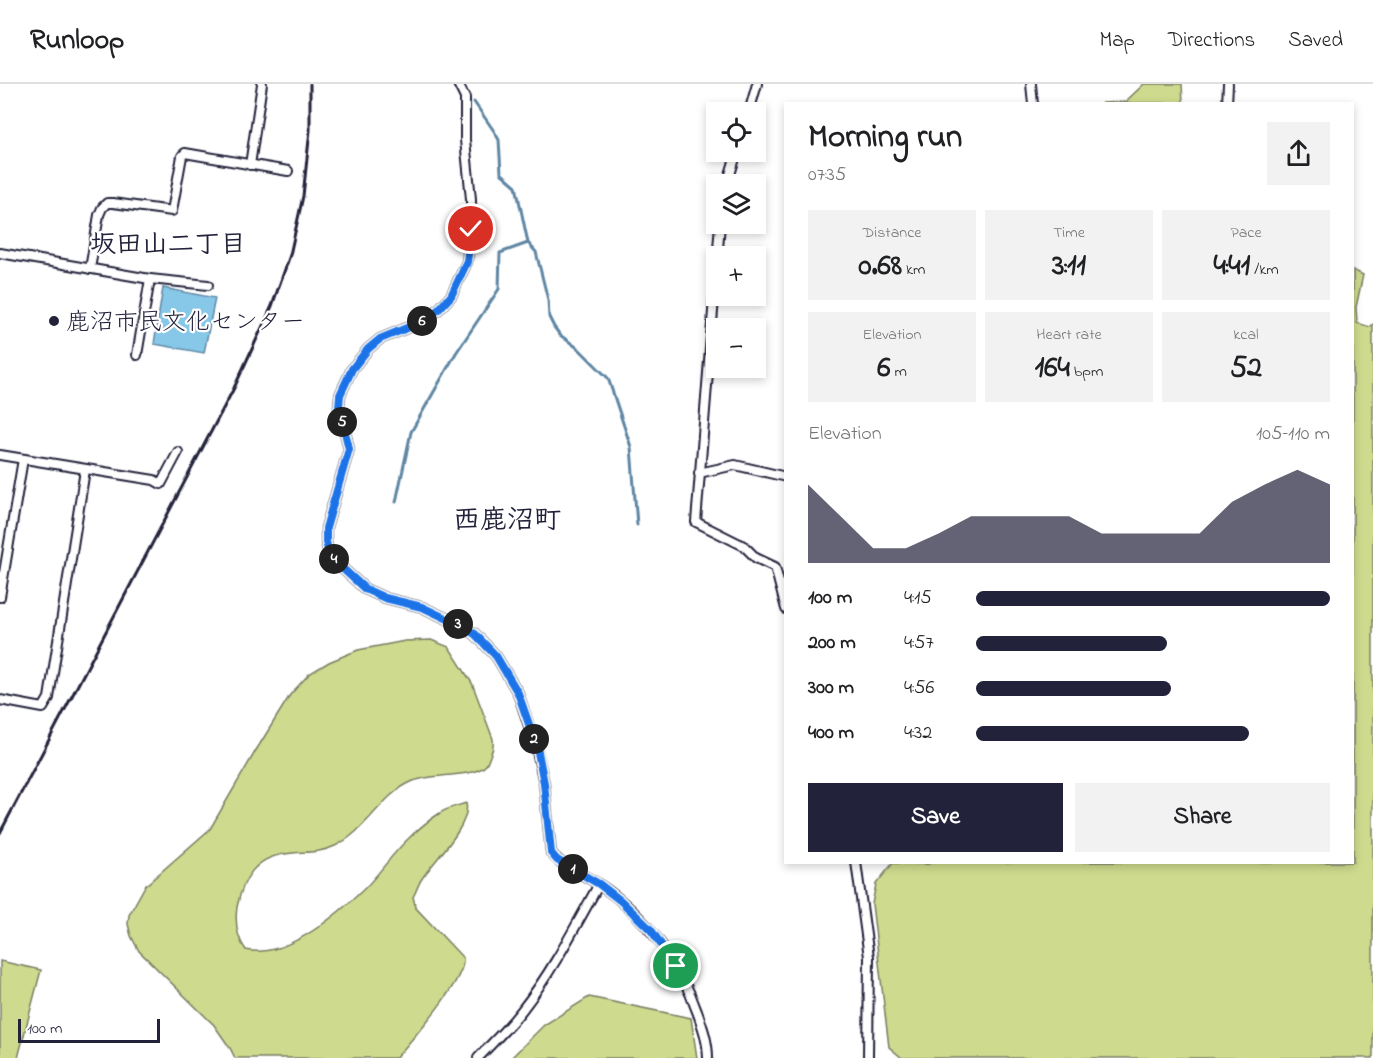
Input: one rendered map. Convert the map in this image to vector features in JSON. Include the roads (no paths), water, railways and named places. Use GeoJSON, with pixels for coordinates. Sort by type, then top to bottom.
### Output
{"type":"FeatureCollection","features":[{"type":"Feature","properties":{"kind":"street"},"geometry":{"type":"LineString","coordinates":[[250,165],[262,84]]}},
{"type":"Feature","properties":{"kind":"street"},"geometry":{"type":"LineString","coordinates":[[458,84],[465,98],[465,140],[471,199],[471,229],[467,262],[451,296],[438,310],[419,323],[380,339],[368,349],[352,369],[340,395],[339,407],[349,449],[326,528],[328,550],[341,567],[365,589],[385,598],[422,607],[454,622],[475,634],[496,656],[518,693],[537,747],[544,783],[551,853],[557,860],[599,884],[621,901],[651,930],[676,966],[691,994],[705,1033],[708,1058]]}},
{"type":"Feature","properties":{"kind":"street"},"geometry":{"type":"LineString","coordinates":[[752,102],[757,84]]}},
{"type":"Feature","properties":{"kind":"street"},"geometry":{"type":"LineString","coordinates":[[1031,84],[1032,102]]}},
{"type":"Feature","properties":{"kind":"street"},"geometry":{"type":"LineString","coordinates":[[1227,102],[1228,84]]}},
{"type":"Feature","properties":{"kind":"street"},"geometry":{"type":"LineString","coordinates":[[90,269],[102,208],[107,203],[172,211],[182,156],[185,153],[288,171]]}},
{"type":"Feature","properties":{"kind":"street"},"geometry":{"type":"LineString","coordinates":[[719,234],[696,522],[744,546],[756,558],[775,567],[784,601]]}},
{"type":"Feature","properties":{"kind":"street"},"geometry":{"type":"LineString","coordinates":[[0,253],[150,279],[208,285]]}},
{"type":"Feature","properties":{"kind":"street"},"geometry":{"type":"LineString","coordinates":[[137,354],[150,279]]}},
{"type":"Feature","properties":{"kind":"street"},"geometry":{"type":"LineString","coordinates":[[0,455],[154,480],[161,484],[178,452]]}},
{"type":"Feature","properties":{"kind":"street"},"geometry":{"type":"LineString","coordinates":[[0,597],[23,459]]}},
{"type":"Feature","properties":{"kind":"street"},"geometry":{"type":"LineString","coordinates":[[699,473],[735,465],[784,477]]}},
{"type":"Feature","properties":{"kind":"street"},"geometry":{"type":"LineString","coordinates":[[0,700],[43,708],[48,698],[85,470]]}},
{"type":"Feature","properties":{"kind":"street"},"geometry":{"type":"LineString","coordinates":[[856,864],[869,957],[868,1058]]}},
{"type":"Feature","properties":{"kind":"street"},"geometry":{"type":"LineString","coordinates":[[478,1058],[523,1008],[556,961],[599,884]]}},
{"type":"Feature","properties":{"kind":"water"},"geometry":{"type":"Polygon","coordinates":[[[163,288],[215,298],[204,353],[154,344],[163,288]]]}},
{"type":"Feature","properties":{"kind":"waterway"},"geometry":{"type":"LineString","coordinates":[[463,84],[466,89]]}},
{"type":"Feature","properties":{"kind":"waterway"},"geometry":{"type":"LineString","coordinates":[[474,102],[499,140],[501,173],[516,186],[528,243],[536,252],[548,300],[549,317],[560,335],[579,349],[608,378],[631,447],[637,525]]}},
{"type":"Feature","properties":{"kind":"waterway"},"geometry":{"type":"LineString","coordinates":[[396,502],[411,432],[456,353],[499,289],[500,253],[528,243]]}},
{"type":"Feature","properties":{"kind":"railway"},"geometry":{"type":"LineString","coordinates":[[0,833],[234,388],[272,306],[290,255],[303,196],[310,130],[310,84]]}},
{"type":"Feature","properties":{"kind":"place","name":"鹿沼市民文化センター"},"geometry":{"type":"Point","coordinates":[54,321]}},
{"type":"Feature","properties":{"kind":"district","name":"坂田山二丁目"},"geometry":{"type":"Point","coordinates":[168,243]}},
{"type":"Feature","properties":{"kind":"district","name":"西鹿沼町"},"geometry":{"type":"Point","coordinates":[507,519]}}]}
